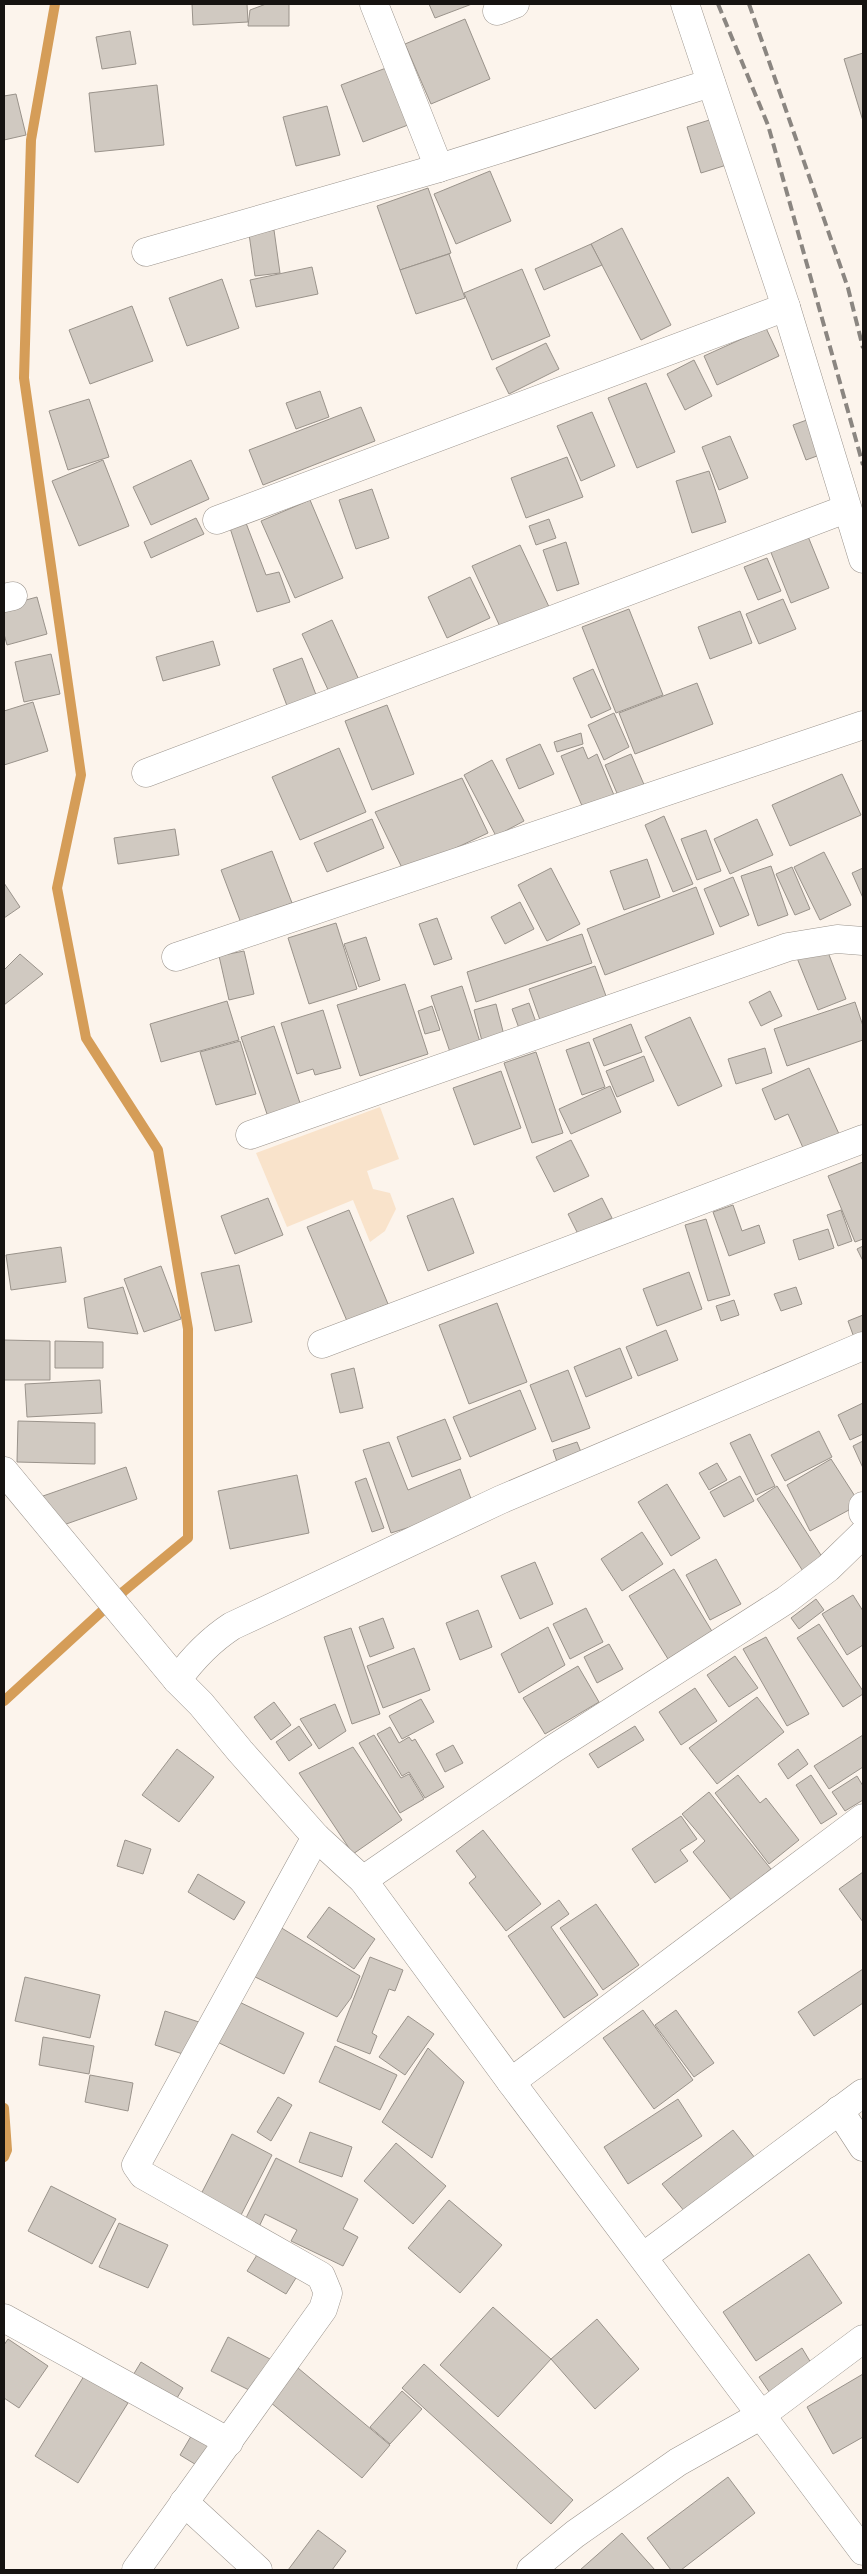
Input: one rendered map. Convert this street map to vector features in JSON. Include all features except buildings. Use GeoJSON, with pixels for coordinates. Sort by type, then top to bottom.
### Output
{"type":"FeatureCollection","features":[{"type":"Feature","properties":{"kind":"street"},"geometry":{"type":"LineString","coordinates":[[374,4],[440,168]]}},
{"type":"Feature","properties":{"kind":"street"},"geometry":{"type":"LineString","coordinates":[[685,4],[786,307],[846,509],[863,559]]}},
{"type":"Feature","properties":{"kind":"street"},"geometry":{"type":"LineString","coordinates":[[146,252],[440,168],[711,83]]}},
{"type":"Feature","properties":{"kind":"street"},"geometry":{"type":"LineString","coordinates":[[217,520],[786,307]]}},
{"type":"Feature","properties":{"kind":"street"},"geometry":{"type":"LineString","coordinates":[[146,773],[846,509]]}},
{"type":"Feature","properties":{"kind":"street"},"geometry":{"type":"LineString","coordinates":[[176,957],[863,725]]}},
{"type":"Feature","properties":{"kind":"street"},"geometry":{"type":"LineString","coordinates":[[250,1135],[788,947],[837,939],[863,941]]}},
{"type":"Feature","properties":{"kind":"street"},"geometry":{"type":"LineString","coordinates":[[322,1344],[863,1139]]}},
{"type":"Feature","properties":{"kind":"street"},"geometry":{"type":"LineString","coordinates":[[177,1680],[196,1655],[214,1638],[232,1626],[500,1500],[863,1346]]}},
{"type":"Feature","properties":{"kind":"street"},"geometry":{"type":"LineString","coordinates":[[4,1471],[177,1680],[201,1704],[316,1837],[364,1880],[760,2416],[863,2551]]}},
{"type":"Feature","properties":{"kind":"street"},"geometry":{"type":"LineString","coordinates":[[863,1506],[863,1513]]}},
{"type":"Feature","properties":{"kind":"street"},"geometry":{"type":"LineString","coordinates":[[364,1880],[553,1749],[786,1600],[828,1568],[863,1534]]}},
{"type":"Feature","properties":{"kind":"street"},"geometry":{"type":"LineString","coordinates":[[512,2082],[712,1929],[863,1818]]}},
{"type":"Feature","properties":{"kind":"street"},"geometry":{"type":"LineString","coordinates":[[136,2570],[323,2309],[328,2293],[321,2276],[143,2175],[136,2165],[316,1837]]}},
{"type":"Feature","properties":{"kind":"street"},"geometry":{"type":"LineString","coordinates":[[643,2257],[863,2092]]}},
{"type":"Feature","properties":{"kind":"street"},"geometry":{"type":"LineString","coordinates":[[839,2110],[863,2147]]}},
{"type":"Feature","properties":{"kind":"street"},"geometry":{"type":"LineString","coordinates":[[4,2318],[229,2442]]}},
{"type":"Feature","properties":{"kind":"street"},"geometry":{"type":"LineString","coordinates":[[531,2570],[575,2534],[678,2462],[760,2416],[863,2339]]}},
{"type":"Feature","properties":{"kind":"street"},"geometry":{"type":"LineString","coordinates":[[184,2502],[258,2570]]}},
{"type":"Feature","properties":{"kind":"shaded area"},"geometry":{"type":"Polygon","coordinates":[[[380,1107],[399,1159],[367,1171],[373,1189],[390,1193],[396,1209],[385,1231],[370,1242],[353,1200],[287,1227],[256,1153],[380,1107]]]}},
{"type":"Feature","properties":{"kind":"waterway"},"geometry":{"type":"LineString","coordinates":[[4,1701],[124,1591],[188,1538],[188,1329],[158,1150],[86,1038],[57,888],[81,775],[24,378],[31,140],[55,4]]}},
{"type":"Feature","properties":{"kind":"waterway"},"geometry":{"type":"LineString","coordinates":[[4,2108],[7,2150],[4,2157]]}},
{"type":"Feature","properties":{"kind":"railway"},"geometry":{"type":"LineString","coordinates":[[718,4],[768,125],[863,465]]}},
{"type":"Feature","properties":{"kind":"railway"},"geometry":{"type":"LineString","coordinates":[[749,4],[848,288],[863,348]]}}]}
